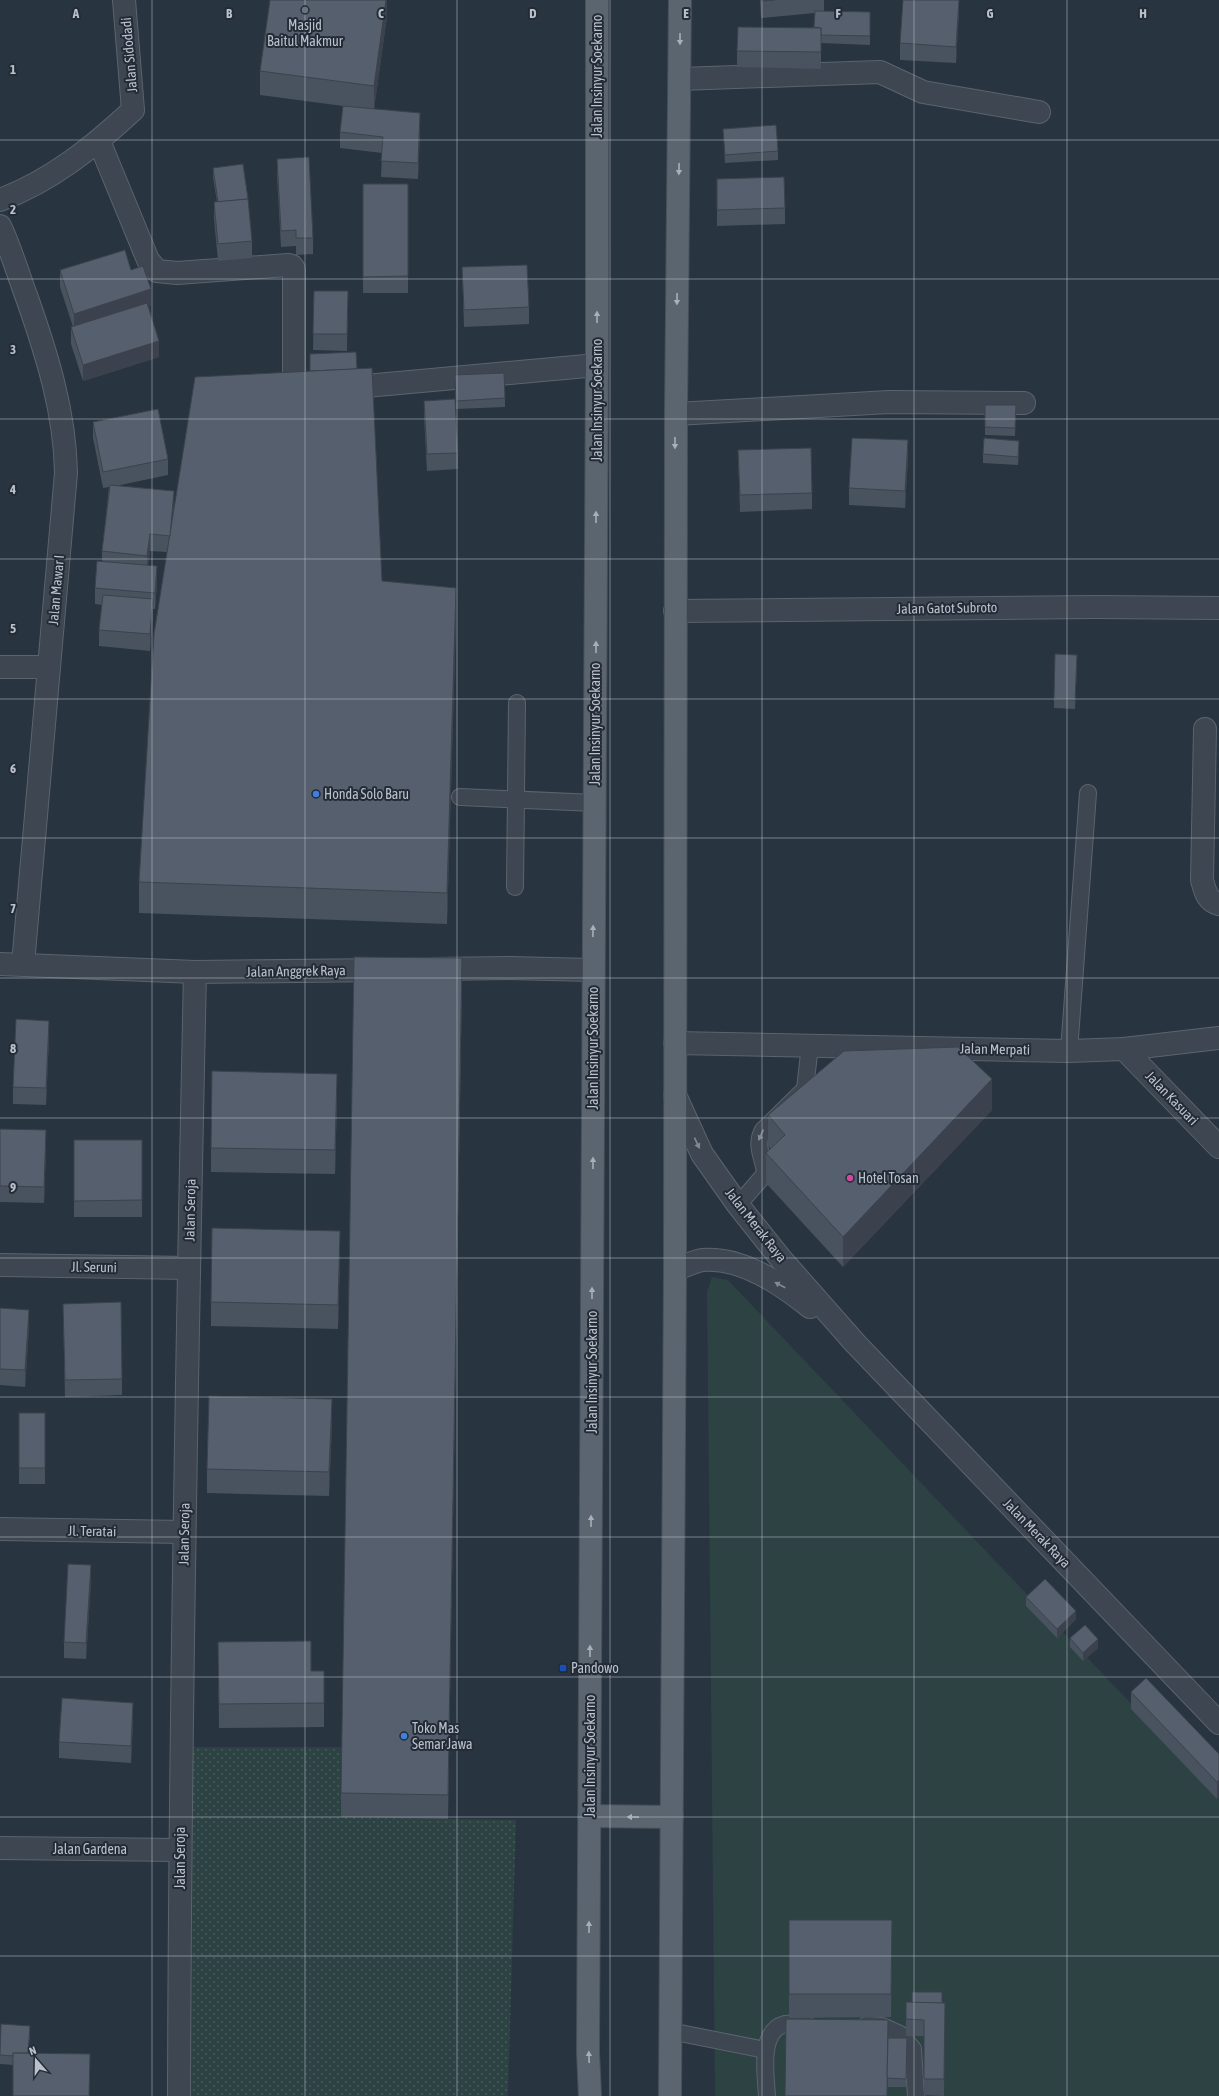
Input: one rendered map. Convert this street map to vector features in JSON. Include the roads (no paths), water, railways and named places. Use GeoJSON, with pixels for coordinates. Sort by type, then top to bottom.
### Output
{"type":"FeatureCollection","features":[{"type":"Feature","properties":{"kind":"main road","name":"Jalan Insinyur Soekarno"},"geometry":{"type":"LineString","coordinates":[[590,2096],[588,2052],[597,365],[597,0]]}},
{"type":"Feature","properties":{"kind":"main road"},"geometry":{"type":"LineString","coordinates":[[670,2096],[675,1095],[675,611],[680,0]]}},
{"type":"Feature","properties":{"kind":"main road"},"geometry":{"type":"LineString","coordinates":[[589,1816],[672,1817]]}},
{"type":"Feature","properties":{"kind":"street","name":"Jalan Sidodadi"},"geometry":{"type":"LineString","coordinates":[[99,141],[133,110],[124,0]]}},
{"type":"Feature","properties":{"kind":"street"},"geometry":{"type":"LineString","coordinates":[[680,79],[880,72],[923,92],[1039,112]]}},
{"type":"Feature","properties":{"kind":"street"},"geometry":{"type":"LineString","coordinates":[[0,200],[19,193],[45,178],[99,141],[148,260],[157,271],[177,273],[288,265],[292,266],[294,269],[294,388],[297,391],[597,365]]}},
{"type":"Feature","properties":{"kind":"street","name":"Jalan Mawar I"},"geometry":{"type":"LineString","coordinates":[[0,226],[45,349],[58,403],[65,444],[66,473],[23,964]]}},
{"type":"Feature","properties":{"kind":"street"},"geometry":{"type":"LineString","coordinates":[[676,414],[889,402],[1024,403]]}},
{"type":"Feature","properties":{"kind":"street","name":"Jalan Gatot Subroto"},"geometry":{"type":"LineString","coordinates":[[675,611],[1096,606],[1219,608]]}},
{"type":"Feature","properties":{"kind":"street"},"geometry":{"type":"LineString","coordinates":[[0,667],[49,667]]}},
{"type":"Feature","properties":{"kind":"street"},"geometry":{"type":"LineString","coordinates":[[1205,729],[1202,880],[1205,893],[1213,902],[1219,904]]}},
{"type":"Feature","properties":{"kind":"street","name":"Jalan Anggrek Raya"},"geometry":{"type":"LineString","coordinates":[[0,964],[195,972],[509,968],[593,970]]}},
{"type":"Feature","properties":{"kind":"street","name":"Jalan Seroja"},"geometry":{"type":"LineString","coordinates":[[179,2096],[184,1532],[195,972]]}},
{"type":"Feature","properties":{"kind":"street","name":"Jalan Merpati"},"geometry":{"type":"LineString","coordinates":[[675,1043],[1069,1051],[1124,1050],[1219,1038]]}},
{"type":"Feature","properties":{"kind":"street","name":"Jalan Kasuari"},"geometry":{"type":"LineString","coordinates":[[1124,1050],[1219,1147]]}},
{"type":"Feature","properties":{"kind":"street","name":"Jalan Merak Raya"},"geometry":{"type":"LineString","coordinates":[[675,1095],[702,1154],[738,1205],[781,1259],[855,1343],[1219,1723]]}},
{"type":"Feature","properties":{"kind":"street","name":"Jalan Merak Raya"},"geometry":{"type":"LineString","coordinates":[[674,1270],[702,1260],[708,1260],[727,1261],[758,1273],[789,1290],[855,1343]]}},
{"type":"Feature","properties":{"kind":"street","name":"Jl. Seruni"},"geometry":{"type":"LineString","coordinates":[[0,1265],[189,1268]]}},
{"type":"Feature","properties":{"kind":"street","name":"Jl. Teratai"},"geometry":{"type":"LineString","coordinates":[[0,1529],[184,1532]]}},
{"type":"Feature","properties":{"kind":"street","name":"Jalan Gardena"},"geometry":{"type":"LineString","coordinates":[[0,1848],[180,1850]]}},
{"type":"Feature","properties":{"kind":"lane"},"geometry":{"type":"LineString","coordinates":[[515,887],[518,703]]}},
{"type":"Feature","properties":{"kind":"lane"},"geometry":{"type":"LineString","coordinates":[[1069,1051],[1088,793]]}},
{"type":"Feature","properties":{"kind":"lane"},"geometry":{"type":"LineString","coordinates":[[460,797],[595,803]]}},
{"type":"Feature","properties":{"kind":"lane"},"geometry":{"type":"LineString","coordinates":[[738,1205],[765,1174],[764,1165],[758,1146],[761,1134],[805,1090],[810,1045]]}},
{"type":"Feature","properties":{"kind":"lane"},"geometry":{"type":"LineString","coordinates":[[767,2096],[765,2050],[773,2032],[785,2024],[822,2025]]}},
{"type":"Feature","properties":{"kind":"lane"},"geometry":{"type":"LineString","coordinates":[[852,2025],[882,2026],[900,2034],[913,2049],[916,2096]]}},
{"type":"Feature","properties":{"kind":"lane"},"geometry":{"type":"LineString","coordinates":[[670,2031],[765,2050]]}},
{"type":"Feature","properties":{"kind":"place","name":"Masjid Baitul Makmur"},"geometry":{"type":"Point","coordinates":[305,10]}},
{"type":"Feature","properties":{"kind":"place","name":"Honda Solo Baru"},"geometry":{"type":"Point","coordinates":[316,794]}},
{"type":"Feature","properties":{"kind":"place","name":"Hotel Tosan"},"geometry":{"type":"Point","coordinates":[850,1178]}},
{"type":"Feature","properties":{"kind":"place","name":"Pandowo"},"geometry":{"type":"Point","coordinates":[563,1668]}},
{"type":"Feature","properties":{"kind":"place","name":"Toko Mas Semar Jawa"},"geometry":{"type":"Point","coordinates":[404,1736]}}]}
